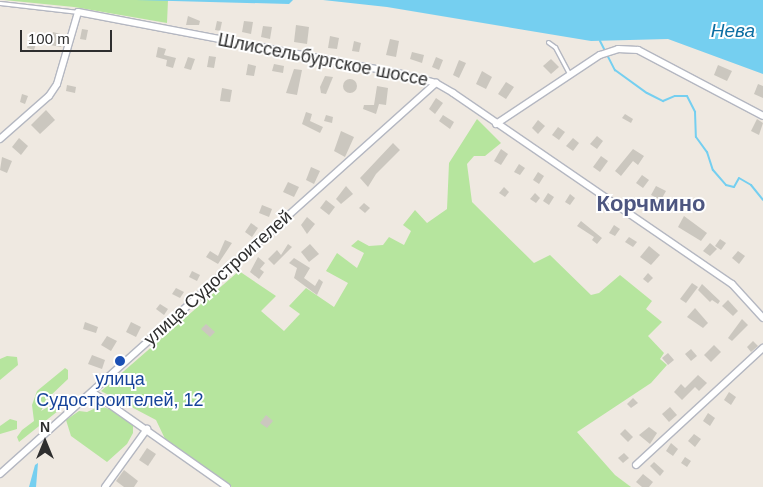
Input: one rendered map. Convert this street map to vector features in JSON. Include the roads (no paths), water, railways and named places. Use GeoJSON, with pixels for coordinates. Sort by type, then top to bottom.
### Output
{"type":"FeatureCollection","features":[{"type":"Feature","properties":{"kind":"street","name":"Шлиссельбургское шоссе"},"geometry":{"type":"LineString","coordinates":[[78,12],[394,72],[436,83],[732,284],[763,318]]}},
{"type":"Feature","properties":{"kind":"street"},"geometry":{"type":"LineString","coordinates":[[0,139],[37,107],[57,84],[78,12]]}},
{"type":"Feature","properties":{"kind":"street"},"geometry":{"type":"LineString","coordinates":[[496,124],[600,55],[611,51],[638,50],[763,116]]}},
{"type":"Feature","properties":{"kind":"street","name":"улица Судостроителей"},"geometry":{"type":"LineString","coordinates":[[0,474],[436,83]]}},
{"type":"Feature","properties":{"kind":"street"},"geometry":{"type":"LineString","coordinates":[[636,465],[763,348]]}},
{"type":"Feature","properties":{"kind":"street"},"geometry":{"type":"LineString","coordinates":[[92,392],[227,487]]}},
{"type":"Feature","properties":{"kind":"street"},"geometry":{"type":"LineString","coordinates":[[105,487],[146,429]]}},
{"type":"Feature","properties":{"kind":"lane"},"geometry":{"type":"LineString","coordinates":[[0,3],[78,12]]}},
{"type":"Feature","properties":{"kind":"lane"},"geometry":{"type":"LineString","coordinates":[[548,42],[560,54],[570,75]]}},
{"type":"Feature","properties":{"kind":"water"},"geometry":{"type":"Polygon","coordinates":[[[136,0],[293,0],[289,4],[136,0]]]}},
{"type":"Feature","properties":{"kind":"water","name":"Нева"},"geometry":{"type":"Polygon","coordinates":[[[323,0],[763,0],[763,74],[668,39],[591,41],[387,7],[323,0]]]}},
{"type":"Feature","properties":{"kind":"water"},"geometry":{"type":"Polygon","coordinates":[[[38,463],[36,487],[29,487],[35,465],[38,463]]]}},
{"type":"Feature","properties":{"kind":"waterway"},"geometry":{"type":"LineString","coordinates":[[600,41],[615,70],[647,93],[663,101],[675,96],[687,96],[695,112],[696,137],[707,152],[713,170],[726,185],[734,187],[739,178],[751,185],[763,200]]}},
{"type":"Feature","properties":{"kind":"place","name":"улица Судостроителей, 12"},"geometry":{"type":"Point","coordinates":[120,361]}},
{"type":"Feature","properties":{"kind":"district","name":"Корчмино"},"geometry":{"type":"Point","coordinates":[651,204]}}]}
